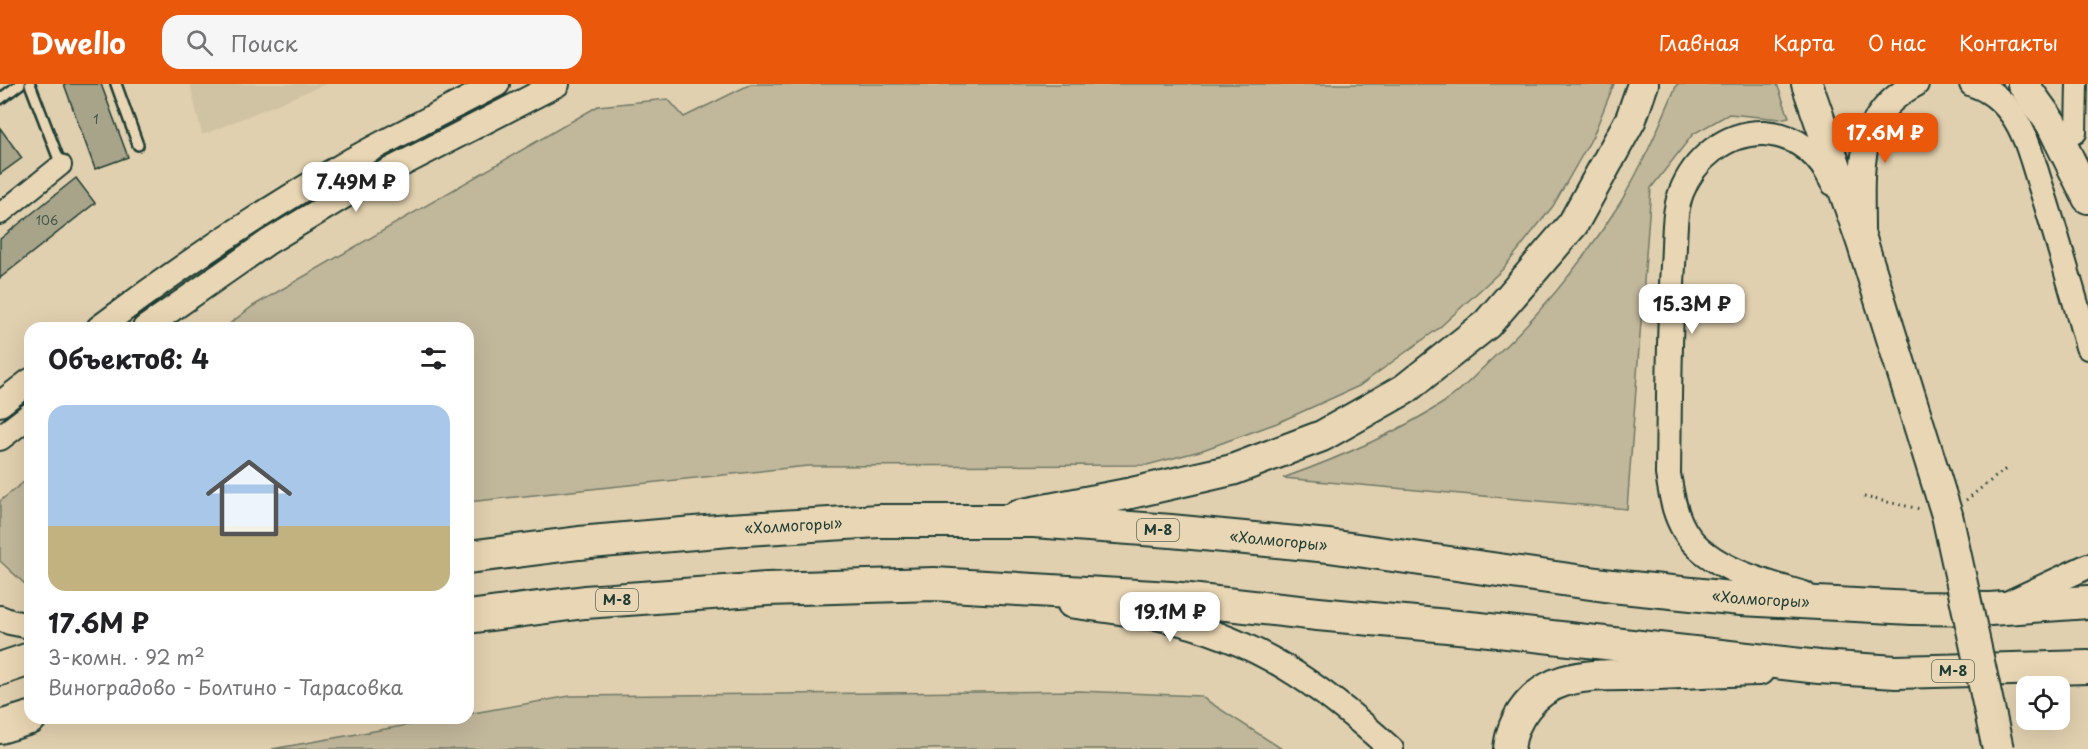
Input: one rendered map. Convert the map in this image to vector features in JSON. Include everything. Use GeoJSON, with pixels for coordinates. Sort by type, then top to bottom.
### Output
{"type":"FeatureCollection","features":[{"type":"Feature","properties":{"kind":"highway","name":"«Холмогоры»"},"geometry":{"type":"LineString","coordinates":[[474,556],[579,543],[729,530],[879,521],[1034,521],[1264,539],[1478,566],[1612,586],[1741,599],[1845,605],[1990,609],[2088,602]]}},
{"type":"Feature","properties":{"kind":"highway","name":"М-8"},"geometry":{"type":"LineString","coordinates":[[474,616],[585,602],[767,589],[934,584],[1171,598],[1480,629],[1819,667],[1896,672],[2088,667]]}},
{"type":"Feature","properties":{"kind":"highway"},"geometry":{"type":"LineString","coordinates":[[0,669],[24,661]]}},
{"type":"Feature","properties":{"kind":"highway"},"geometry":{"type":"LineString","coordinates":[[0,727],[24,720]]}},
{"type":"Feature","properties":{"kind":"main road"},"geometry":{"type":"LineString","coordinates":[[984,521],[1127,494],[1232,470],[1322,436],[1405,389],[1487,324],[1573,224],[1631,119],[1643,84]]}},
{"type":"Feature","properties":{"kind":"main road"},"geometry":{"type":"LineString","coordinates":[[1807,84],[1862,242],[1947,515],[1998,749]]}},
{"type":"Feature","properties":{"kind":"main road"},"geometry":{"type":"LineString","coordinates":[[1830,84],[1862,242]]}},
{"type":"Feature","properties":{"kind":"main road"},"geometry":{"type":"LineString","coordinates":[[2023,84],[2051,123],[2088,198]]}},
{"type":"Feature","properties":{"kind":"main road"},"geometry":{"type":"LineString","coordinates":[[1509,749],[1514,728],[1521,713],[1534,698],[1549,687],[1565,681],[1618,675],[1819,667]]}},
{"type":"Feature","properties":{"kind":"street"},"geometry":{"type":"LineString","coordinates":[[107,322],[244,227],[333,172],[497,84]]}},
{"type":"Feature","properties":{"kind":"street"},"geometry":{"type":"LineString","coordinates":[[154,322],[268,242],[367,182],[557,84]]}},
{"type":"Feature","properties":{"kind":"street"},"geometry":{"type":"LineString","coordinates":[[1862,242],[1862,172],[1870,133],[1876,118],[1886,105],[1900,92],[1916,84]]}},
{"type":"Feature","properties":{"kind":"street"},"geometry":{"type":"LineString","coordinates":[[1972,84],[1982,87],[1998,98],[2012,114],[2022,132],[2088,347]]}},
{"type":"Feature","properties":{"kind":"street"},"geometry":{"type":"LineString","coordinates":[[2076,133],[2077,84]]}},
{"type":"Feature","properties":{"kind":"street"},"geometry":{"type":"LineString","coordinates":[[1845,605],[1771,584],[1723,564],[1705,554],[1690,540],[1681,524],[1673,503],[1668,474],[1672,293],[1677,210],[1686,181],[1704,157],[1714,148],[1742,135],[1775,134],[1790,138],[1805,147],[1820,161],[1829,174],[1862,242]]}},
{"type":"Feature","properties":{"kind":"street"},"geometry":{"type":"LineString","coordinates":[[0,214],[61,165]]}},
{"type":"Feature","properties":{"kind":"street"},"geometry":{"type":"LineString","coordinates":[[0,404],[24,386]]}},
{"type":"Feature","properties":{"kind":"street"},"geometry":{"type":"LineString","coordinates":[[0,438],[24,420]]}},
{"type":"Feature","properties":{"kind":"street"},"geometry":{"type":"LineString","coordinates":[[1990,609],[2036,591],[2088,566]]}},
{"type":"Feature","properties":{"kind":"street"},"geometry":{"type":"LineString","coordinates":[[934,584],[1160,619],[1227,638],[1288,667],[1316,686],[1391,749]]}},
{"type":"Feature","properties":{"kind":"street"},"geometry":{"type":"LineString","coordinates":[[0,618],[24,625]]}},
{"type":"Feature","properties":{"kind":"lane"},"geometry":{"type":"LineString","coordinates":[[0,99],[20,84]]}},
{"type":"Feature","properties":{"kind":"lane"},"geometry":{"type":"LineString","coordinates":[[30,84],[61,165]]}},
{"type":"Feature","properties":{"kind":"lane"},"geometry":{"type":"LineString","coordinates":[[116,84],[138,145]]}},
{"type":"Feature","properties":{"kind":"path"},"geometry":{"type":"LineString","coordinates":[[1864,497],[1947,515],[2007,468]]}},
{"type":"Feature","properties":{"kind":"shaded area"},"geometry":{"type":"Polygon","coordinates":[[[190,84],[326,84],[202,135],[190,84]]]}},
{"type":"Feature","properties":{"kind":"shaded area"},"geometry":{"type":"Polygon","coordinates":[[[751,84],[1614,84],[1593,136],[1553,206],[1503,269],[1439,328],[1359,386],[1277,423],[1200,451],[1147,465],[808,466],[474,501],[474,322],[232,322],[253,306],[598,106],[668,99],[684,117],[751,84]]]}},
{"type":"Feature","properties":{"kind":"shaded area"},"geometry":{"type":"Polygon","coordinates":[[[1677,84],[1777,84],[1789,117],[1780,119],[1729,114],[1693,134],[1651,188],[1627,509],[1283,478],[1365,445],[1424,415],[1457,393],[1512,340],[1562,284],[1620,203],[1644,159],[1677,84]]]}},
{"type":"Feature","properties":{"kind":"shaded area"},"geometry":{"type":"Polygon","coordinates":[[[24,482],[24,583],[0,561],[0,501],[24,482]]]}},
{"type":"Feature","properties":{"kind":"shaded area"},"geometry":{"type":"Polygon","coordinates":[[[1079,691],[1200,696],[1282,749],[272,749],[414,724],[474,724],[474,713],[570,696],[1079,691]]]}},
{"type":"Feature","properties":{"kind":"building"},"geometry":{"type":"Polygon","coordinates":[[[64,84],[101,84],[128,157],[95,169],[64,84]]]}},
{"type":"Feature","properties":{"kind":"building"},"geometry":{"type":"Polygon","coordinates":[[[0,128],[22,158],[0,174],[0,128]]]}},
{"type":"Feature","properties":{"kind":"building"},"geometry":{"type":"Polygon","coordinates":[[[76,178],[95,203],[0,278],[0,239],[76,178]]]}}]}
